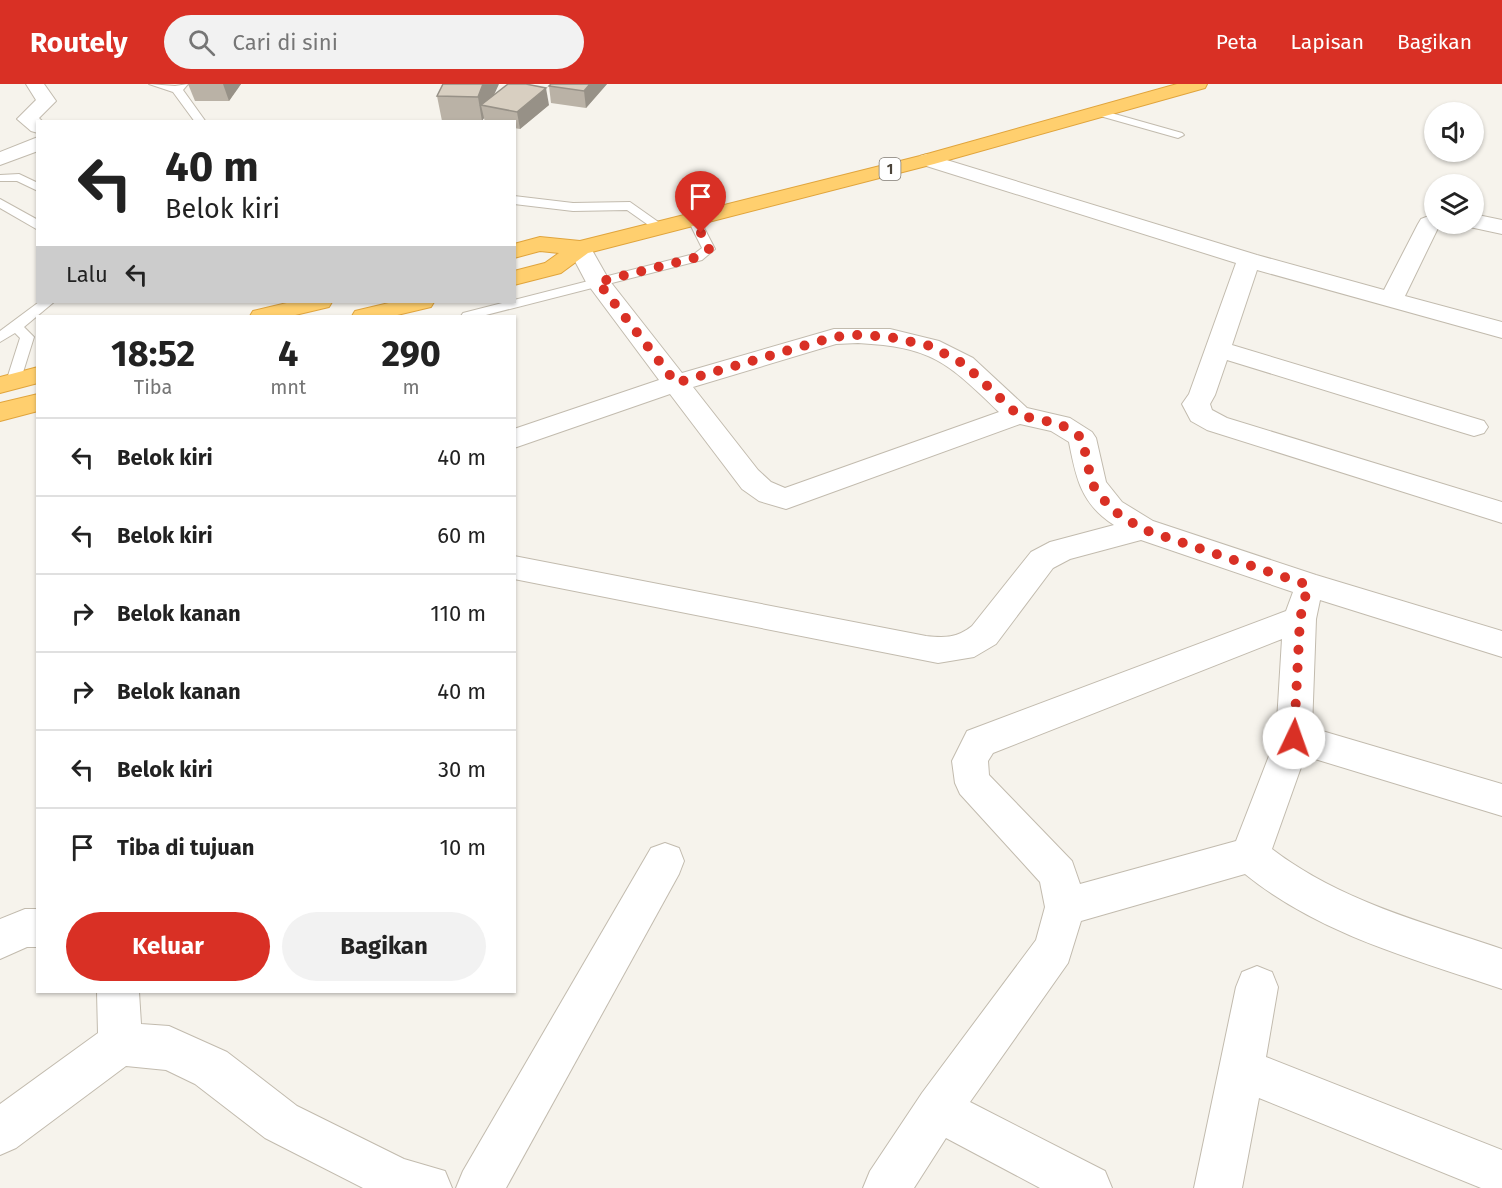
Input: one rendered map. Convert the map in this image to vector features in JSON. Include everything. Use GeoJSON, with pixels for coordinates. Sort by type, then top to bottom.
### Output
{"type":"FeatureCollection","features":[{"type":"Feature","properties":{"kind":"highway","name":"1"},"geometry":{"type":"LineString","coordinates":[[516,277],[553,268],[580,248],[658,226],[927,160],[1197,84]]}},
{"type":"Feature","properties":{"kind":"highway","name":"1"},"geometry":{"type":"LineString","coordinates":[[516,250],[540,244],[580,248]]}},
{"type":"Feature","properties":{"kind":"highway"},"geometry":{"type":"LineString","coordinates":[[266,315],[316,303]]}},
{"type":"Feature","properties":{"kind":"highway"},"geometry":{"type":"LineString","coordinates":[[370,315],[413,308]]}},
{"type":"Feature","properties":{"kind":"highway"},"geometry":{"type":"LineString","coordinates":[[0,412],[36,403]]}},
{"type":"Feature","properties":{"kind":"street"},"geometry":{"type":"LineString","coordinates":[[35,84],[46,101],[27,119],[36,126]]}},
{"type":"Feature","properties":{"kind":"street"},"geometry":{"type":"LineString","coordinates":[[0,159],[36,144]]}},
{"type":"Feature","properties":{"kind":"street"},"geometry":{"type":"LineString","coordinates":[[927,160],[1249,260],[1502,330]]}},
{"type":"Feature","properties":{"kind":"street"},"geometry":{"type":"LineString","coordinates":[[1484,223],[1502,227]]}},
{"type":"Feature","properties":{"kind":"street"},"geometry":{"type":"LineString","coordinates":[[1392,299],[1424,234]]}},
{"type":"Feature","properties":{"kind":"street"},"geometry":{"type":"LineString","coordinates":[[580,248],[598,282],[761,490],[771,496],[786,499],[1018,415]]}},
{"type":"Feature","properties":{"kind":"street"},"geometry":{"type":"LineString","coordinates":[[1249,260],[1202,395],[1196,404],[1201,415],[1208,420],[1502,513]]}},
{"type":"Feature","properties":{"kind":"street"},"geometry":{"type":"LineString","coordinates":[[516,438],[676,383],[834,337],[858,335],[890,337],[930,346],[964,364],[1018,415],[1060,424],[1082,438],[1092,484],[1111,509],[1142,529],[1304,602],[1502,644]]}},
{"type":"Feature","properties":{"kind":"street"},"geometry":{"type":"LineString","coordinates":[[1218,348],[1474,428]]}},
{"type":"Feature","properties":{"kind":"street"},"geometry":{"type":"LineString","coordinates":[[516,567],[940,651],[961,651],[976,643],[984,635],[1042,560],[1061,550],[1142,529]]}},
{"type":"Feature","properties":{"kind":"street"},"geometry":{"type":"LineString","coordinates":[[1250,855],[1294,738],[1304,602]]}},
{"type":"Feature","properties":{"kind":"street"},"geometry":{"type":"LineString","coordinates":[[887,1188],[938,1109],[1054,949],[1065,907],[1058,874],[973,783],[968,768],[970,754],[980,742],[1304,602]]}},
{"type":"Feature","properties":{"kind":"street"},"geometry":{"type":"LineString","coordinates":[[1294,738],[1502,800]]}},
{"type":"Feature","properties":{"kind":"street"},"geometry":{"type":"LineString","coordinates":[[1065,907],[1250,855]]}},
{"type":"Feature","properties":{"kind":"street"},"geometry":{"type":"LineString","coordinates":[[1250,855],[1275,878],[1332,909],[1502,969]]}},
{"type":"Feature","properties":{"kind":"street"},"geometry":{"type":"LineString","coordinates":[[480,1188],[665,861]]}},
{"type":"Feature","properties":{"kind":"street"},"geometry":{"type":"LineString","coordinates":[[0,939],[25,928],[36,928]]}},
{"type":"Feature","properties":{"kind":"street"},"geometry":{"type":"LineString","coordinates":[[1218,1188],[1257,987]]}},
{"type":"Feature","properties":{"kind":"street"},"geometry":{"type":"LineString","coordinates":[[118,993],[120,1044]]}},
{"type":"Feature","properties":{"kind":"street"},"geometry":{"type":"LineString","coordinates":[[0,1132],[120,1044],[169,1048],[211,1068],[281,1122],[399,1181],[428,1188]]}},
{"type":"Feature","properties":{"kind":"street"},"geometry":{"type":"LineString","coordinates":[[1242,1069],[1502,1173]]}},
{"type":"Feature","properties":{"kind":"street"},"geometry":{"type":"LineString","coordinates":[[938,1109],[1088,1188]]}},
{"type":"Feature","properties":{"kind":"lane"},"geometry":{"type":"LineString","coordinates":[[154,84],[180,87],[200,120]]}},
{"type":"Feature","properties":{"kind":"lane"},"geometry":{"type":"LineString","coordinates":[[1097,112],[1178,135]]}},
{"type":"Feature","properties":{"kind":"lane"},"geometry":{"type":"LineString","coordinates":[[0,178],[19,177],[36,187]]}},
{"type":"Feature","properties":{"kind":"lane"},"geometry":{"type":"LineString","coordinates":[[516,200],[573,207],[630,206],[658,226]]}},
{"type":"Feature","properties":{"kind":"lane"},"geometry":{"type":"LineString","coordinates":[[0,203],[36,225]]}},
{"type":"Feature","properties":{"kind":"lane"},"geometry":{"type":"LineString","coordinates":[[472,315],[704,254],[709,249],[693,218]]}},
{"type":"Feature","properties":{"kind":"lane"},"geometry":{"type":"LineString","coordinates":[[0,338],[45,303]]}},
{"type":"Feature","properties":{"kind":"lane"},"geometry":{"type":"LineString","coordinates":[[16,327],[27,337],[17,381]]}},
{"type":"Feature","properties":{"kind":"building"},"geometry":{"type":"Polygon","coordinates":[[[443,84],[483,84],[478,97],[437,96],[443,84]]]}},
{"type":"Feature","properties":{"kind":"building"},"geometry":{"type":"Polygon","coordinates":[[[508,84],[526,84],[546,88],[517,112],[481,105],[508,84]]]}},
{"type":"Feature","properties":{"kind":"building"},"geometry":{"type":"Polygon","coordinates":[[[551,84],[590,84],[584,91],[549,86],[551,84]]]}},
{"type":"Feature","properties":{"kind":"route"},"geometry":{"type":"LineString","coordinates":[[701,233],[709,249],[698,257],[598,282],[676,383],[834,337],[858,335],[890,337],[930,346],[964,364],[1018,415],[1060,424],[1082,438],[1092,484],[1111,509],[1142,529],[1308,585],[1300,619],[1294,738]]}}]}
